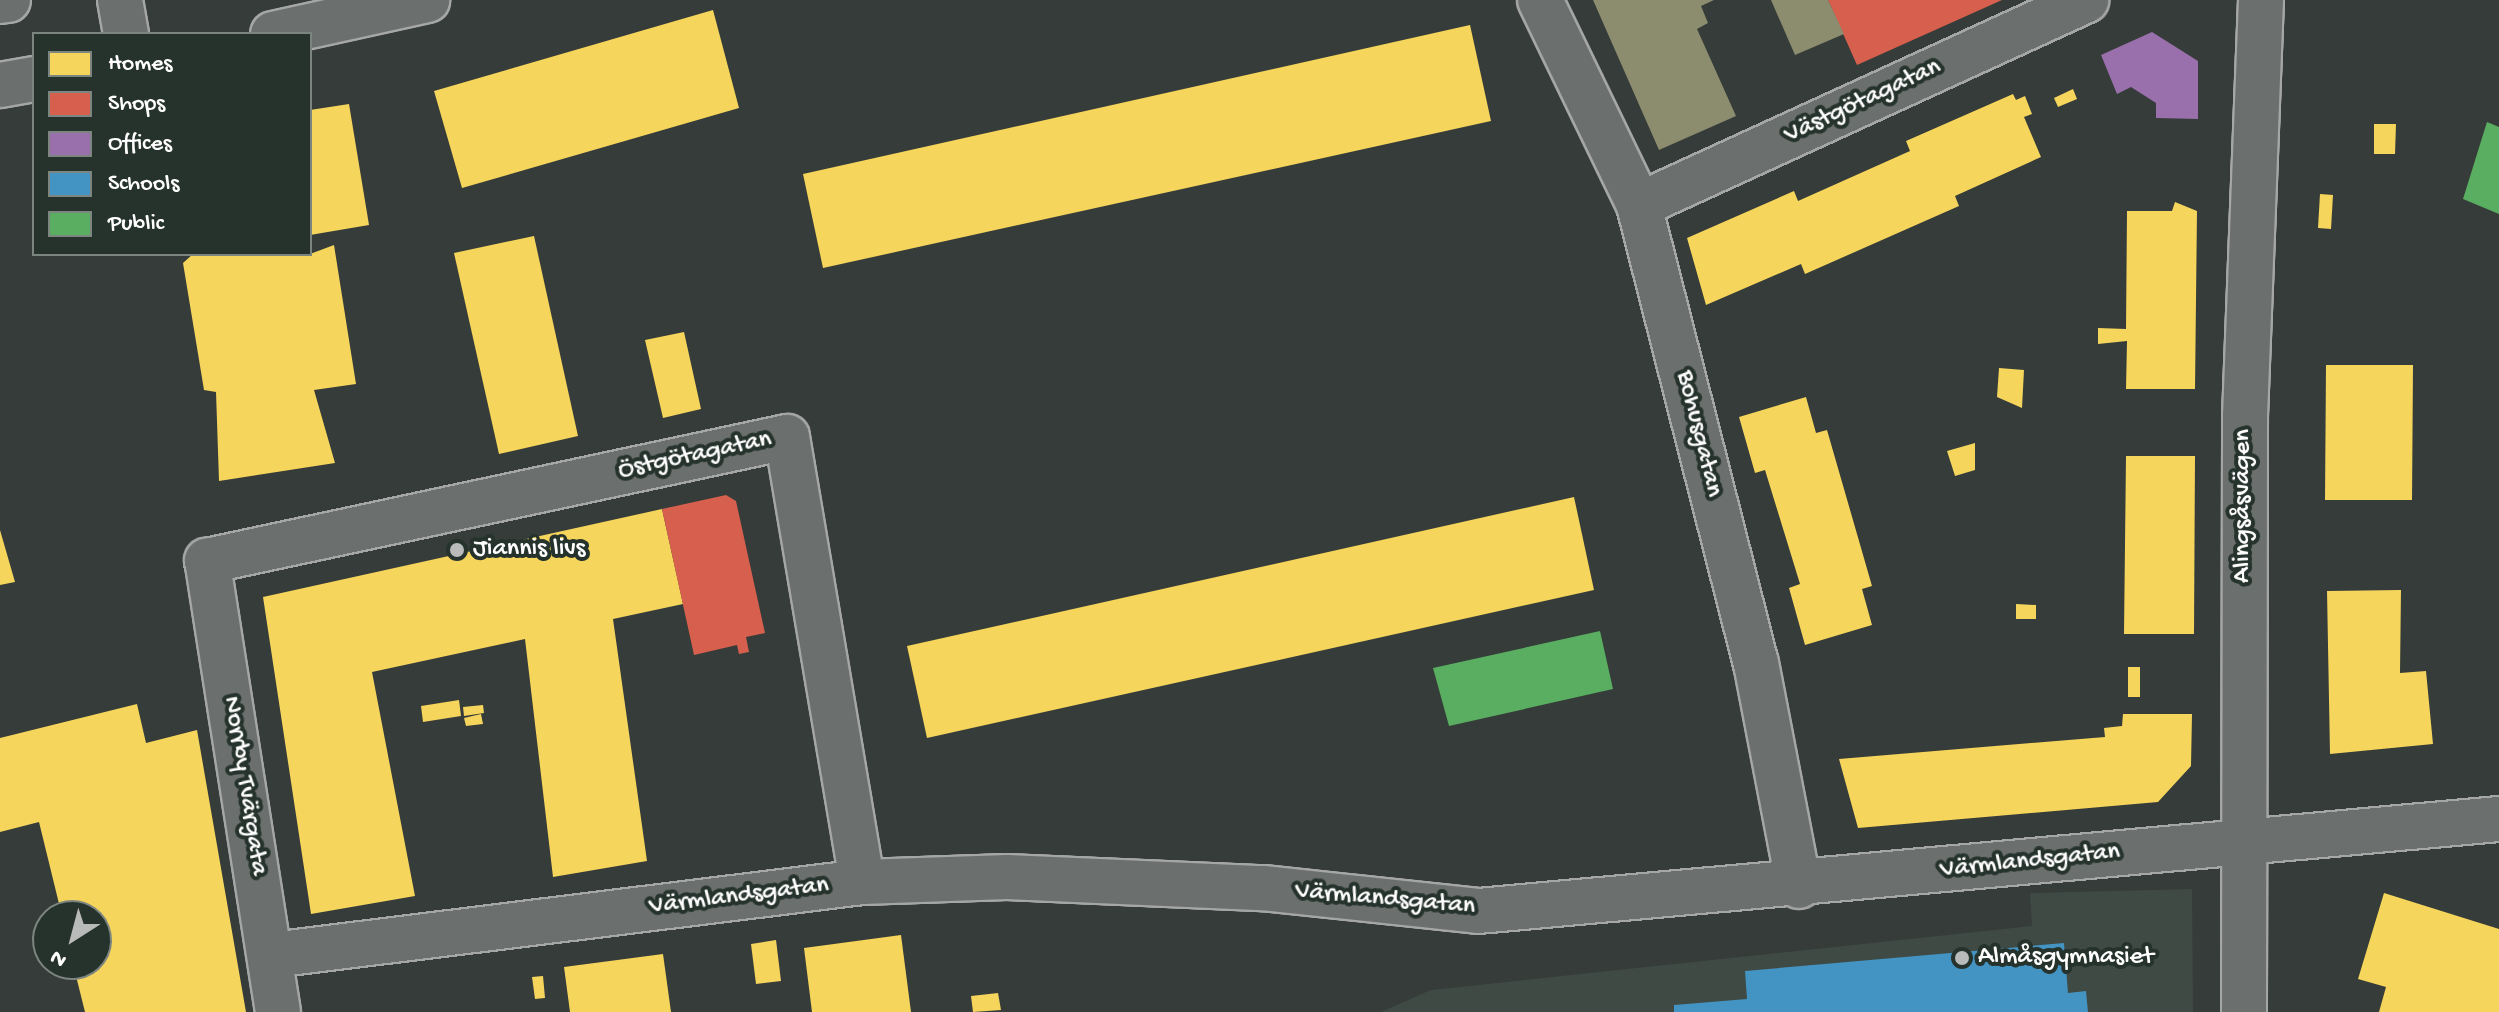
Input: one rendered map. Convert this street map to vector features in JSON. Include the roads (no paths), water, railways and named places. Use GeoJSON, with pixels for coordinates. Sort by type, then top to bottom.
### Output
{"type":"FeatureCollection","features":[{"type":"Feature","properties":{"kind":"street"},"geometry":{"type":"LineString","coordinates":[[0,1],[8,0]]}},
{"type":"Feature","properties":{"kind":"street"},"geometry":{"type":"LineString","coordinates":[[120,0],[126,32]]}},
{"type":"Feature","properties":{"kind":"street"},"geometry":{"type":"LineString","coordinates":[[282,32],[427,0]]}},
{"type":"Feature","properties":{"kind":"street","name":"Bohusgatan"},"geometry":{"type":"LineString","coordinates":[[1540,0],[1639,205],[1756,663],[1799,886]]}},
{"type":"Feature","properties":{"kind":"street","name":"Västgötagatan"},"geometry":{"type":"LineString","coordinates":[[1639,205],[2086,0]]}},
{"type":"Feature","properties":{"kind":"street","name":"Alingsåsvägen"},"geometry":{"type":"LineString","coordinates":[[2244,1012],[2245,416],[2261,0]]}},
{"type":"Feature","properties":{"kind":"street"},"geometry":{"type":"LineString","coordinates":[[0,85],[32,79]]}},
{"type":"Feature","properties":{"kind":"street","name":"Östgötagatan"},"geometry":{"type":"LineString","coordinates":[[207,561],[787,437],[862,882]]}},
{"type":"Feature","properties":{"kind":"street","name":"Norrby Tvärgata"},"geometry":{"type":"LineString","coordinates":[[207,561],[272,955],[278,1012]]}},
{"type":"Feature","properties":{"kind":"street","name":"Värmlandsgatan"},"geometry":{"type":"LineString","coordinates":[[272,955],[862,882],[1007,877],[1248,888],[1478,911],[1799,886],[2242,840],[2499,819]]}},
{"type":"Feature","properties":{"kind":"place","name":"Jiannis livs"},"geometry":{"type":"Point","coordinates":[457,550]}},
{"type":"Feature","properties":{"kind":"place","name":"Almåsgymnasiet"},"geometry":{"type":"Point","coordinates":[1962,958]}}]}
